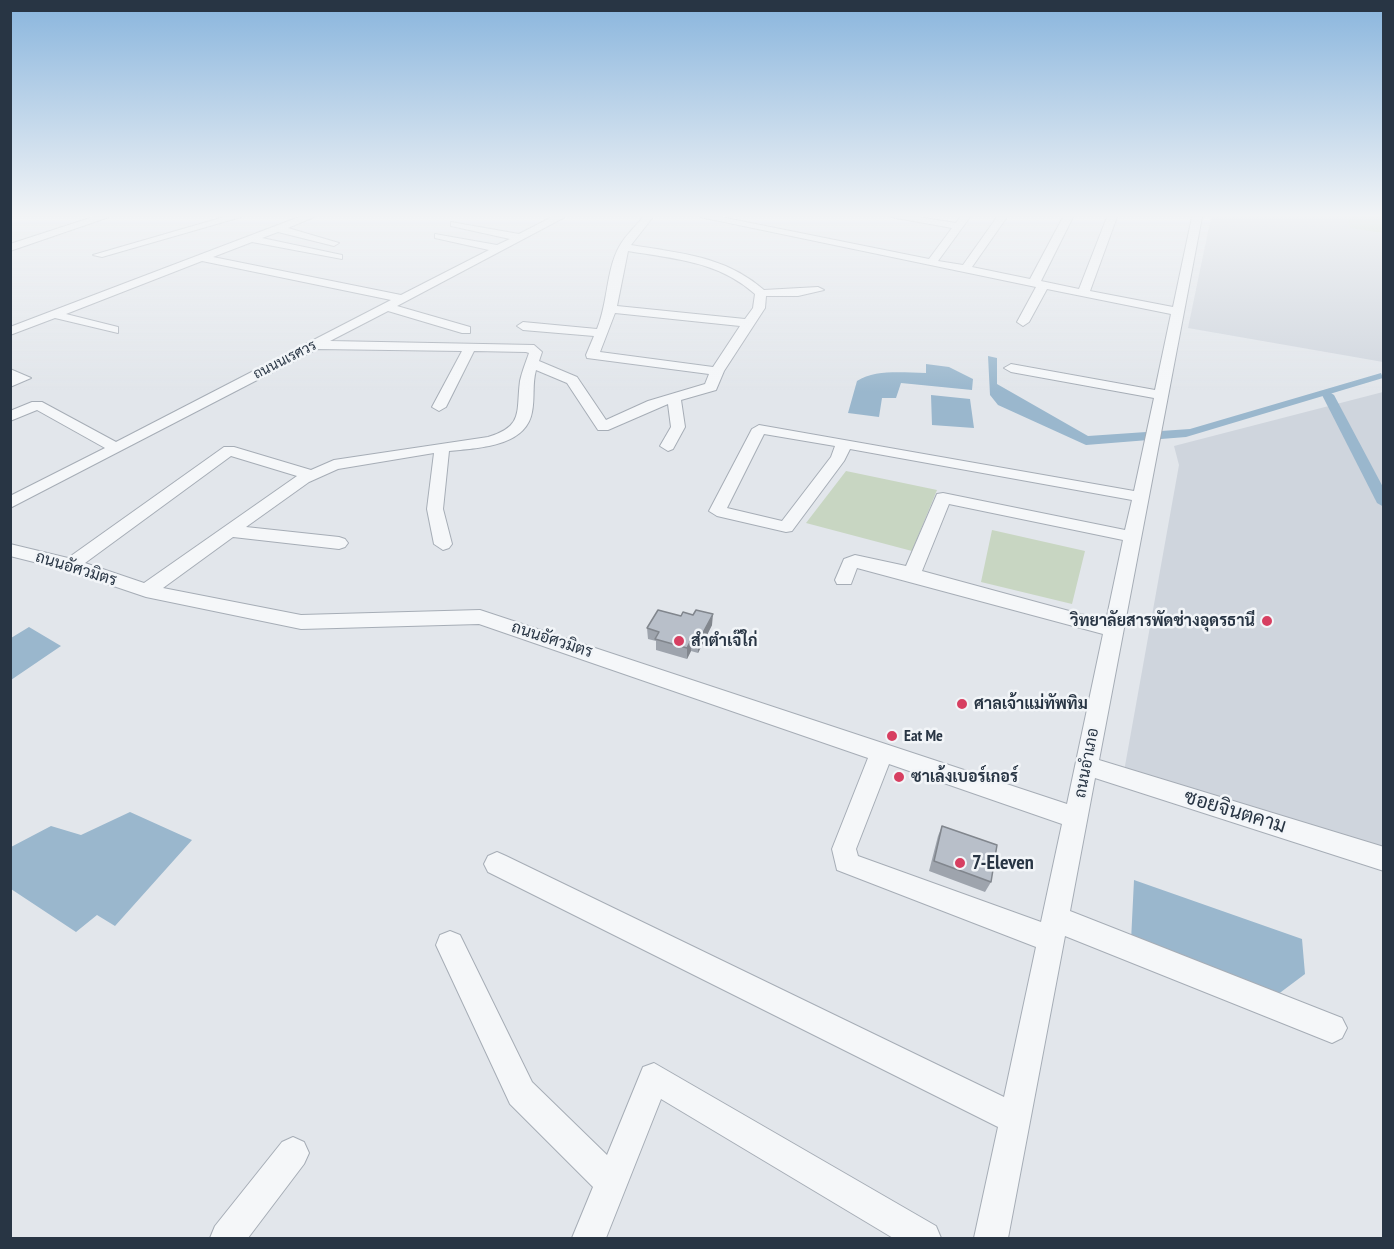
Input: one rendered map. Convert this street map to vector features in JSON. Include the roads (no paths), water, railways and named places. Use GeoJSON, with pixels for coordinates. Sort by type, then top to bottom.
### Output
{"type":"FeatureCollection","features":[{"type":"Feature","properties":{"kind":"street"},"geometry":{"type":"LineString","coordinates":[[10,331],[156,275]]}},
{"type":"Feature","properties":{"kind":"street"},"geometry":{"type":"LineString","coordinates":[[286,275],[402,299]]}},
{"type":"Feature","properties":{"kind":"street","name":"ถนนนเรศวร"},"geometry":{"type":"LineString","coordinates":[[10,503],[448,275]]}},
{"type":"Feature","properties":{"kind":"street"},"geometry":{"type":"LineString","coordinates":[[617,275],[612,309],[582,367],[603,427],[653,405],[711,387],[717,371],[759,308],[761,292]]}},
{"type":"Feature","properties":{"kind":"street"},"geometry":{"type":"LineString","coordinates":[[741,275],[761,292],[798,293],[818,290]]}},
{"type":"Feature","properties":{"kind":"street"},"geometry":{"type":"LineString","coordinates":[[993,275],[1178,312]]}},
{"type":"Feature","properties":{"kind":"street"},"geometry":{"type":"LineString","coordinates":[[1023,322],[1043,275]]}},
{"type":"Feature","properties":{"kind":"street"},"geometry":{"type":"LineString","coordinates":[[1083,293],[1090,275]]}},
{"type":"Feature","properties":{"kind":"street","name":"ถนนอำเภอ"},"geometry":{"type":"LineString","coordinates":[[991,1239],[1185,275]]}},
{"type":"Feature","properties":{"kind":"street"},"geometry":{"type":"LineString","coordinates":[[387,307],[466,330]]}},
{"type":"Feature","properties":{"kind":"street"},"geometry":{"type":"LineString","coordinates":[[612,309],[748,323]]}},
{"type":"Feature","properties":{"kind":"street"},"geometry":{"type":"LineString","coordinates":[[54,314],[114,330]]}},
{"type":"Feature","properties":{"kind":"street"},"geometry":{"type":"LineString","coordinates":[[523,326],[601,333]]}},
{"type":"Feature","properties":{"kind":"street"},"geometry":{"type":"LineString","coordinates":[[146,591],[228,531],[312,475],[344,463],[495,440],[515,430],[525,417],[524,385],[536,352],[529,348],[315,345]]}},
{"type":"Feature","properties":{"kind":"street"},"geometry":{"type":"LineString","coordinates":[[439,407],[470,347]]}},
{"type":"Feature","properties":{"kind":"street"},"geometry":{"type":"LineString","coordinates":[[532,363],[582,367],[717,371]]}},
{"type":"Feature","properties":{"kind":"street"},"geometry":{"type":"LineString","coordinates":[[1011,368],[1033,377],[1162,394]]}},
{"type":"Feature","properties":{"kind":"street"},"geometry":{"type":"LineString","coordinates":[[10,373],[24,378],[10,383]]}},
{"type":"Feature","properties":{"kind":"street"},"geometry":{"type":"LineString","coordinates":[[668,446],[678,427],[674,398]]}},
{"type":"Feature","properties":{"kind":"street"},"geometry":{"type":"LineString","coordinates":[[10,417],[37,405],[117,448]]}},
{"type":"Feature","properties":{"kind":"street"},"geometry":{"type":"LineString","coordinates":[[844,443],[839,458],[786,527],[717,511],[759,429],[844,443],[1141,497]]}},
{"type":"Feature","properties":{"kind":"street"},"geometry":{"type":"LineString","coordinates":[[442,447],[435,509],[443,544]]}},
{"type":"Feature","properties":{"kind":"street"},"geometry":{"type":"LineString","coordinates":[[71,565],[229,450],[312,475]]}},
{"type":"Feature","properties":{"kind":"street"},"geometry":{"type":"LineString","coordinates":[[912,574],[943,498],[1133,537]]}},
{"type":"Feature","properties":{"kind":"street"},"geometry":{"type":"LineString","coordinates":[[228,531],[339,543]]}},
{"type":"Feature","properties":{"kind":"street","name":"ถนนอัศวมิตร"},"geometry":{"type":"LineString","coordinates":[[10,550],[71,565],[146,591],[301,622],[480,617],[1076,818]]}},
{"type":"Feature","properties":{"kind":"street"},"geometry":{"type":"LineString","coordinates":[[844,580],[850,563],[855,561],[912,574],[1114,630]]}},
{"type":"Feature","properties":{"kind":"street"},"geometry":{"type":"LineString","coordinates":[[882,752],[844,849],[846,862],[851,866],[1054,929],[1332,1028]]}},
{"type":"Feature","properties":{"kind":"street","name":"ซอยจินตคาม"},"geometry":{"type":"LineString","coordinates":[[1087,766],[1383,859]]}},
{"type":"Feature","properties":{"kind":"street"},"geometry":{"type":"LineString","coordinates":[[497,864],[1015,1119]]}},
{"type":"Feature","properties":{"kind":"street"},"geometry":{"type":"LineString","coordinates":[[450,945],[521,1093],[612,1183]]}},
{"type":"Feature","properties":{"kind":"street"},"geometry":{"type":"LineString","coordinates":[[589,1239],[654,1078],[924,1239]]}},
{"type":"Feature","properties":{"kind":"street"},"geometry":{"type":"LineString","coordinates":[[227,1239],[293,1153]]}},
{"type":"Feature","properties":{"kind":"water"},"geometry":{"type":"Polygon","coordinates":[[[988,356],[997,358],[997,384],[1088,436],[1190,429],[1381,373],[1383,378],[1186,437],[1086,445],[998,405],[990,395],[988,356]]]}},
{"type":"Feature","properties":{"kind":"water"},"geometry":{"type":"Polygon","coordinates":[[[926,364],[949,367],[973,379],[972,390],[901,383],[896,398],[882,398],[879,417],[848,413],[857,381],[881,373],[926,373],[926,364]]]}},
{"type":"Feature","properties":{"kind":"water"},"geometry":{"type":"Polygon","coordinates":[[[931,395],[970,399],[974,428],[932,425],[931,395]]]}},
{"type":"Feature","properties":{"kind":"water"},"geometry":{"type":"Polygon","coordinates":[[[29,627],[61,646],[11,680],[11,638],[29,627]]]}},
{"type":"Feature","properties":{"kind":"water"},"geometry":{"type":"Polygon","coordinates":[[[130,812],[192,840],[115,926],[97,915],[76,932],[11,889],[11,847],[51,826],[81,835],[130,812]]]}},
{"type":"Feature","properties":{"kind":"water"},"geometry":{"type":"Polygon","coordinates":[[[1134,880],[1302,939],[1305,974],[1277,995],[1131,941],[1134,880]]]}},
{"type":"Feature","properties":{"kind":"waterway"},"geometry":{"type":"LineString","coordinates":[[1328,395],[1384,503]]}},
{"type":"Feature","properties":{"kind":"place","name":"วิทยาลัยสารพัดช่างอุดรธานี"},"geometry":{"type":"Point","coordinates":[1267,621]}},
{"type":"Feature","properties":{"kind":"place","name":"สำตำเจ๊ใก่"},"geometry":{"type":"Point","coordinates":[679,641]}},
{"type":"Feature","properties":{"kind":"place","name":"ศาลเจ้าแม่ทัพทิม"},"geometry":{"type":"Point","coordinates":[962,704]}},
{"type":"Feature","properties":{"kind":"place","name":"Eat Me"},"geometry":{"type":"Point","coordinates":[892,736]}},
{"type":"Feature","properties":{"kind":"place","name":"ซาเล้งเบอร์เกอร์"},"geometry":{"type":"Point","coordinates":[899,777]}},
{"type":"Feature","properties":{"kind":"place","name":"7-Eleven"},"geometry":{"type":"Point","coordinates":[960,863]}}]}
